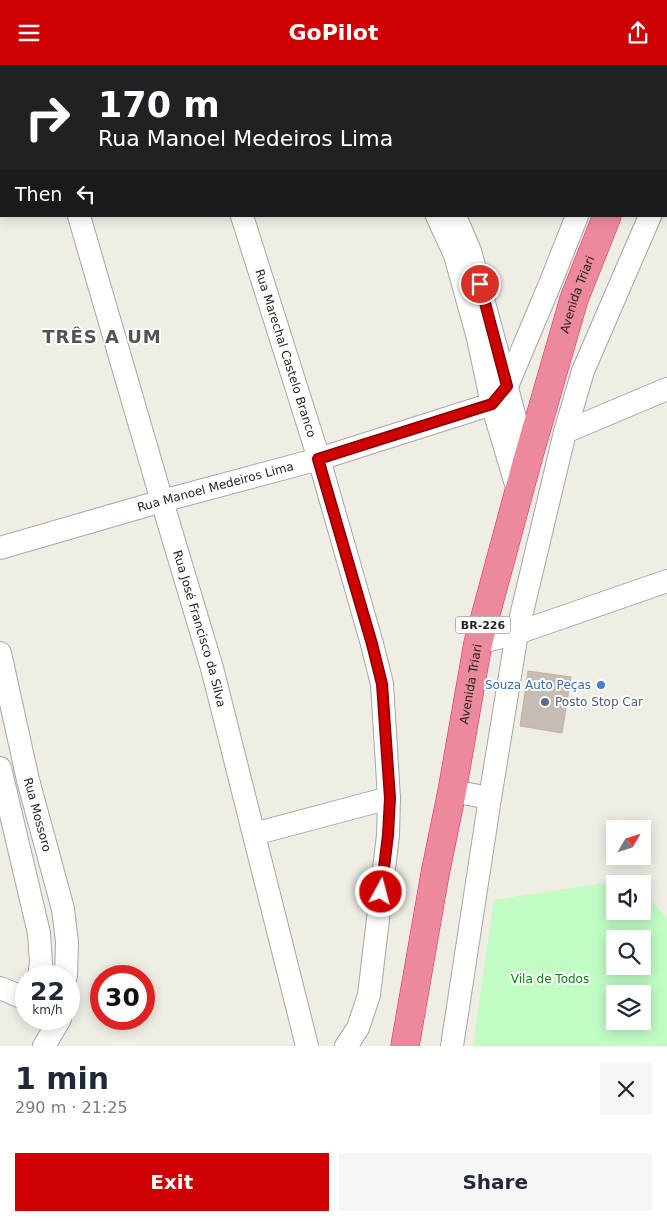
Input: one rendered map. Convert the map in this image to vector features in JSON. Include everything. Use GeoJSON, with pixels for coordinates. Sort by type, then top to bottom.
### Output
{"type":"FeatureCollection","features":[{"type":"Feature","properties":{"kind":"highway","name":"Avenida Triari"},"geometry":{"type":"LineString","coordinates":[[405,1046],[478,643],[574,299],[607,217]]}},
{"type":"Feature","properties":{"kind":"street","name":"Rua José Francisco da Silva"},"geometry":{"type":"LineString","coordinates":[[78,217],[212,668],[306,1046]]}},
{"type":"Feature","properties":{"kind":"street","name":"Rua Marechal Castelo Branco"},"geometry":{"type":"LineString","coordinates":[[242,217],[318,459],[382,684],[390,798],[388,835],[369,995],[358,1028],[346,1046]]}},
{"type":"Feature","properties":{"kind":"street"},"geometry":{"type":"LineString","coordinates":[[437,217],[455,255],[478,338],[492,404],[519,494]]}},
{"type":"Feature","properties":{"kind":"street"},"geometry":{"type":"LineString","coordinates":[[456,217],[470,251],[527,462]]}},
{"type":"Feature","properties":{"kind":"street"},"geometry":{"type":"LineString","coordinates":[[492,404],[507,386],[577,217]]}},
{"type":"Feature","properties":{"kind":"street"},"geometry":{"type":"LineString","coordinates":[[452,1046],[517,633],[565,432],[583,371],[650,217]]}},
{"type":"Feature","properties":{"kind":"street"},"geometry":{"type":"LineString","coordinates":[[565,432],[667,389]]}},
{"type":"Feature","properties":{"kind":"street","name":"Rua Manoel Medeiros Lima"},"geometry":{"type":"LineString","coordinates":[[0,548],[162,501],[318,459],[492,404]]}},
{"type":"Feature","properties":{"kind":"street"},"geometry":{"type":"LineString","coordinates":[[478,643],[517,633],[667,581]]}},
{"type":"Feature","properties":{"kind":"street","name":"Rua Mossoro"},"geometry":{"type":"LineString","coordinates":[[0,653],[28,780],[63,909],[67,941],[66,965]]}},
{"type":"Feature","properties":{"kind":"street","name":"Rua Mossoro"},"geometry":{"type":"LineString","coordinates":[[0,768],[39,933],[40,965]]}},
{"type":"Feature","properties":{"kind":"street"},"geometry":{"type":"LineString","coordinates":[[452,791],[490,798]]}},
{"type":"Feature","properties":{"kind":"street"},"geometry":{"type":"LineString","coordinates":[[254,834],[390,798]]}},
{"type":"Feature","properties":{"kind":"street"},"geometry":{"type":"LineString","coordinates":[[0,988],[15,994]]}},
{"type":"Feature","properties":{"kind":"street"},"geometry":{"type":"LineString","coordinates":[[40,1030],[44,1046],[53,1030]]}},
{"type":"Feature","properties":{"kind":"green space","name":"Vila de Todos"},"geometry":{"type":"Polygon","coordinates":[[[606,883],[606,920],[651,920],[651,901],[667,918],[667,1046],[473,1046],[494,900],[606,883]]]}},
{"type":"Feature","properties":{"kind":"building","name":"Posto Stop Car"},"geometry":{"type":"Polygon","coordinates":[[[528,671],[571,677],[562,733],[520,726],[528,671]]]}},
{"type":"Feature","properties":{"kind":"place","name":"Souza Auto Peças"},"geometry":{"type":"Point","coordinates":[601,685]}},
{"type":"Feature","properties":{"kind":"place","name":"Posto Stop Car"},"geometry":{"type":"Point","coordinates":[545,702]}},
{"type":"Feature","properties":{"kind":"district","name":"TRÊS A UM"},"geometry":{"type":"Point","coordinates":[102,337]}},
{"type":"Feature","properties":{"kind":"route"},"geometry":{"type":"LineString","coordinates":[[381,892],[388,835],[390,798],[382,684],[318,459],[492,404],[507,386],[480,284]]}}]}
